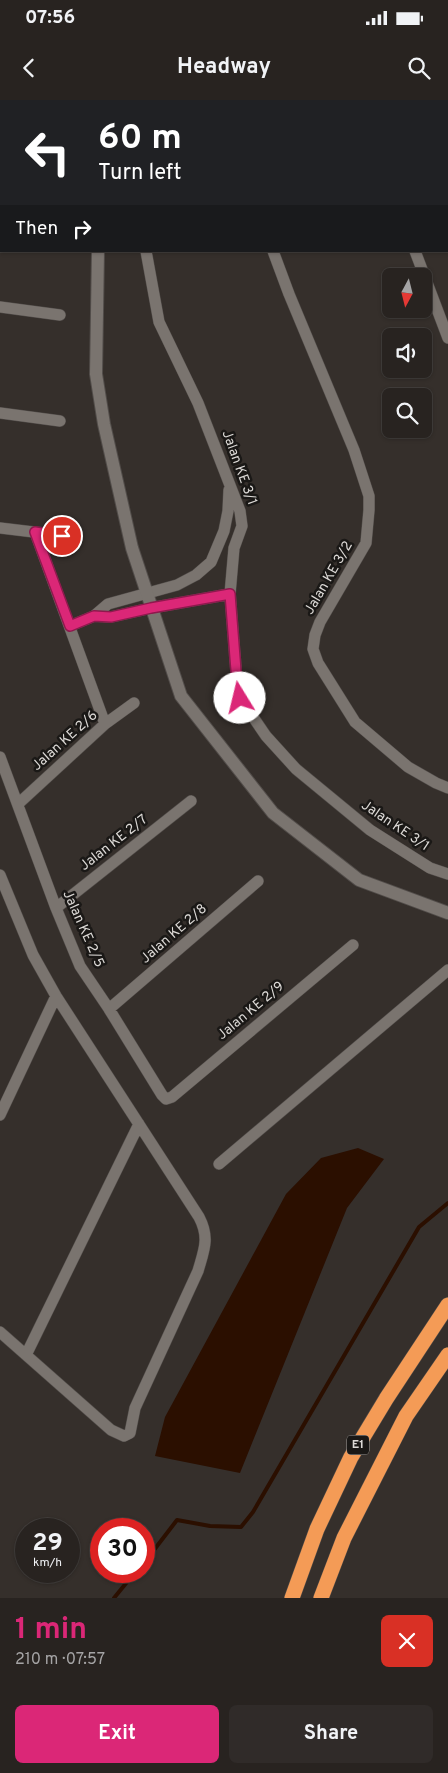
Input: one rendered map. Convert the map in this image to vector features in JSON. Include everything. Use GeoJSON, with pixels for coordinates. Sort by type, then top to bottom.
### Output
{"type":"FeatureCollection","features":[{"type":"Feature","properties":{"kind":"highway","name":"E1"},"geometry":{"type":"LineString","coordinates":[[292,1598],[317,1529],[350,1457],[448,1305]]}},
{"type":"Feature","properties":{"kind":"highway","name":"E1"},"geometry":{"type":"LineString","coordinates":[[321,1598],[344,1538],[406,1416],[448,1355]]}},
{"type":"Feature","properties":{"kind":"street"},"geometry":{"type":"LineString","coordinates":[[98,252],[96,374],[104,424],[132,548],[181,696],[273,813],[359,880],[448,914]]}},
{"type":"Feature","properties":{"kind":"street","name":"Jalan KE 3/1"},"geometry":{"type":"LineString","coordinates":[[146,252],[159,322],[198,403],[240,511],[242,526],[234,548],[230,594],[237,683],[240,698],[266,736],[296,769],[370,830],[430,868],[448,874]]}},
{"type":"Feature","properties":{"kind":"street","name":"Jalan KE 3/2"},"geometry":{"type":"LineString","coordinates":[[273,252],[354,450],[369,496],[370,510],[366,543],[320,622],[315,635],[313,649],[318,663],[355,722],[408,766],[436,784],[448,788]]}},
{"type":"Feature","properties":{"kind":"street"},"geometry":{"type":"LineString","coordinates":[[415,252],[448,338]]}},
{"type":"Feature","properties":{"kind":"street"},"geometry":{"type":"LineString","coordinates":[[0,307],[60,315]]}},
{"type":"Feature","properties":{"kind":"street"},"geometry":{"type":"LineString","coordinates":[[0,413],[60,421]]}},
{"type":"Feature","properties":{"kind":"street"},"geometry":{"type":"LineString","coordinates":[[70,626],[94,616],[108,604],[177,585],[196,575],[211,562],[224,531],[228,510],[229,483]]}},
{"type":"Feature","properties":{"kind":"street"},"geometry":{"type":"LineString","coordinates":[[0,528],[75,537]]}},
{"type":"Feature","properties":{"kind":"street"},"geometry":{"type":"LineString","coordinates":[[35,532],[105,724]]}},
{"type":"Feature","properties":{"kind":"street"},"geometry":{"type":"LineString","coordinates":[[94,616],[111,617],[230,594]]}},
{"type":"Feature","properties":{"kind":"street","name":"Jalan KE 2/6"},"geometry":{"type":"LineString","coordinates":[[18,804],[105,724],[134,703]]}},
{"type":"Feature","properties":{"kind":"street","name":"Jalan KE 2/5"},"geometry":{"type":"LineString","coordinates":[[0,757],[56,908],[80,966],[166,1099]]}},
{"type":"Feature","properties":{"kind":"street","name":"Jalan KE 2/7"},"geometry":{"type":"LineString","coordinates":[[56,908],[191,801]]}},
{"type":"Feature","properties":{"kind":"street"},"geometry":{"type":"LineString","coordinates":[[0,875],[33,955],[56,996],[199,1217],[206,1234],[205,1247],[198,1271],[135,1408],[130,1433],[124,1436],[111,1430],[0,1332]]}},
{"type":"Feature","properties":{"kind":"street","name":"Jalan KE 2/8"},"geometry":{"type":"LineString","coordinates":[[109,1009],[258,881]]}},
{"type":"Feature","properties":{"kind":"street","name":"Jalan KE 2/9"},"geometry":{"type":"LineString","coordinates":[[166,1099],[172,1097],[353,945]]}},
{"type":"Feature","properties":{"kind":"street"},"geometry":{"type":"LineString","coordinates":[[219,1164],[448,970]]}},
{"type":"Feature","properties":{"kind":"street"},"geometry":{"type":"LineString","coordinates":[[0,1115],[56,996]]}},
{"type":"Feature","properties":{"kind":"street"},"geometry":{"type":"LineString","coordinates":[[26,1355],[139,1124]]}},
{"type":"Feature","properties":{"kind":"shaded area"},"geometry":{"type":"Polygon","coordinates":[[[358,1148],[384,1159],[347,1208],[240,1473],[155,1456],[165,1417],[286,1194],[321,1158],[358,1148]]]}},
{"type":"Feature","properties":{"kind":"waterway"},"geometry":{"type":"LineString","coordinates":[[155,1549],[177,1520],[210,1526],[241,1527],[253,1512],[419,1227],[448,1203]]}},
{"type":"Feature","properties":{"kind":"waterway"},"geometry":{"type":"LineString","coordinates":[[114,1598],[126,1583]]}},
{"type":"Feature","properties":{"kind":"route"},"geometry":{"type":"LineString","coordinates":[[62,536],[35,532],[70,626],[94,616],[111,617],[230,594],[237,683],[240,698]]}}]}
